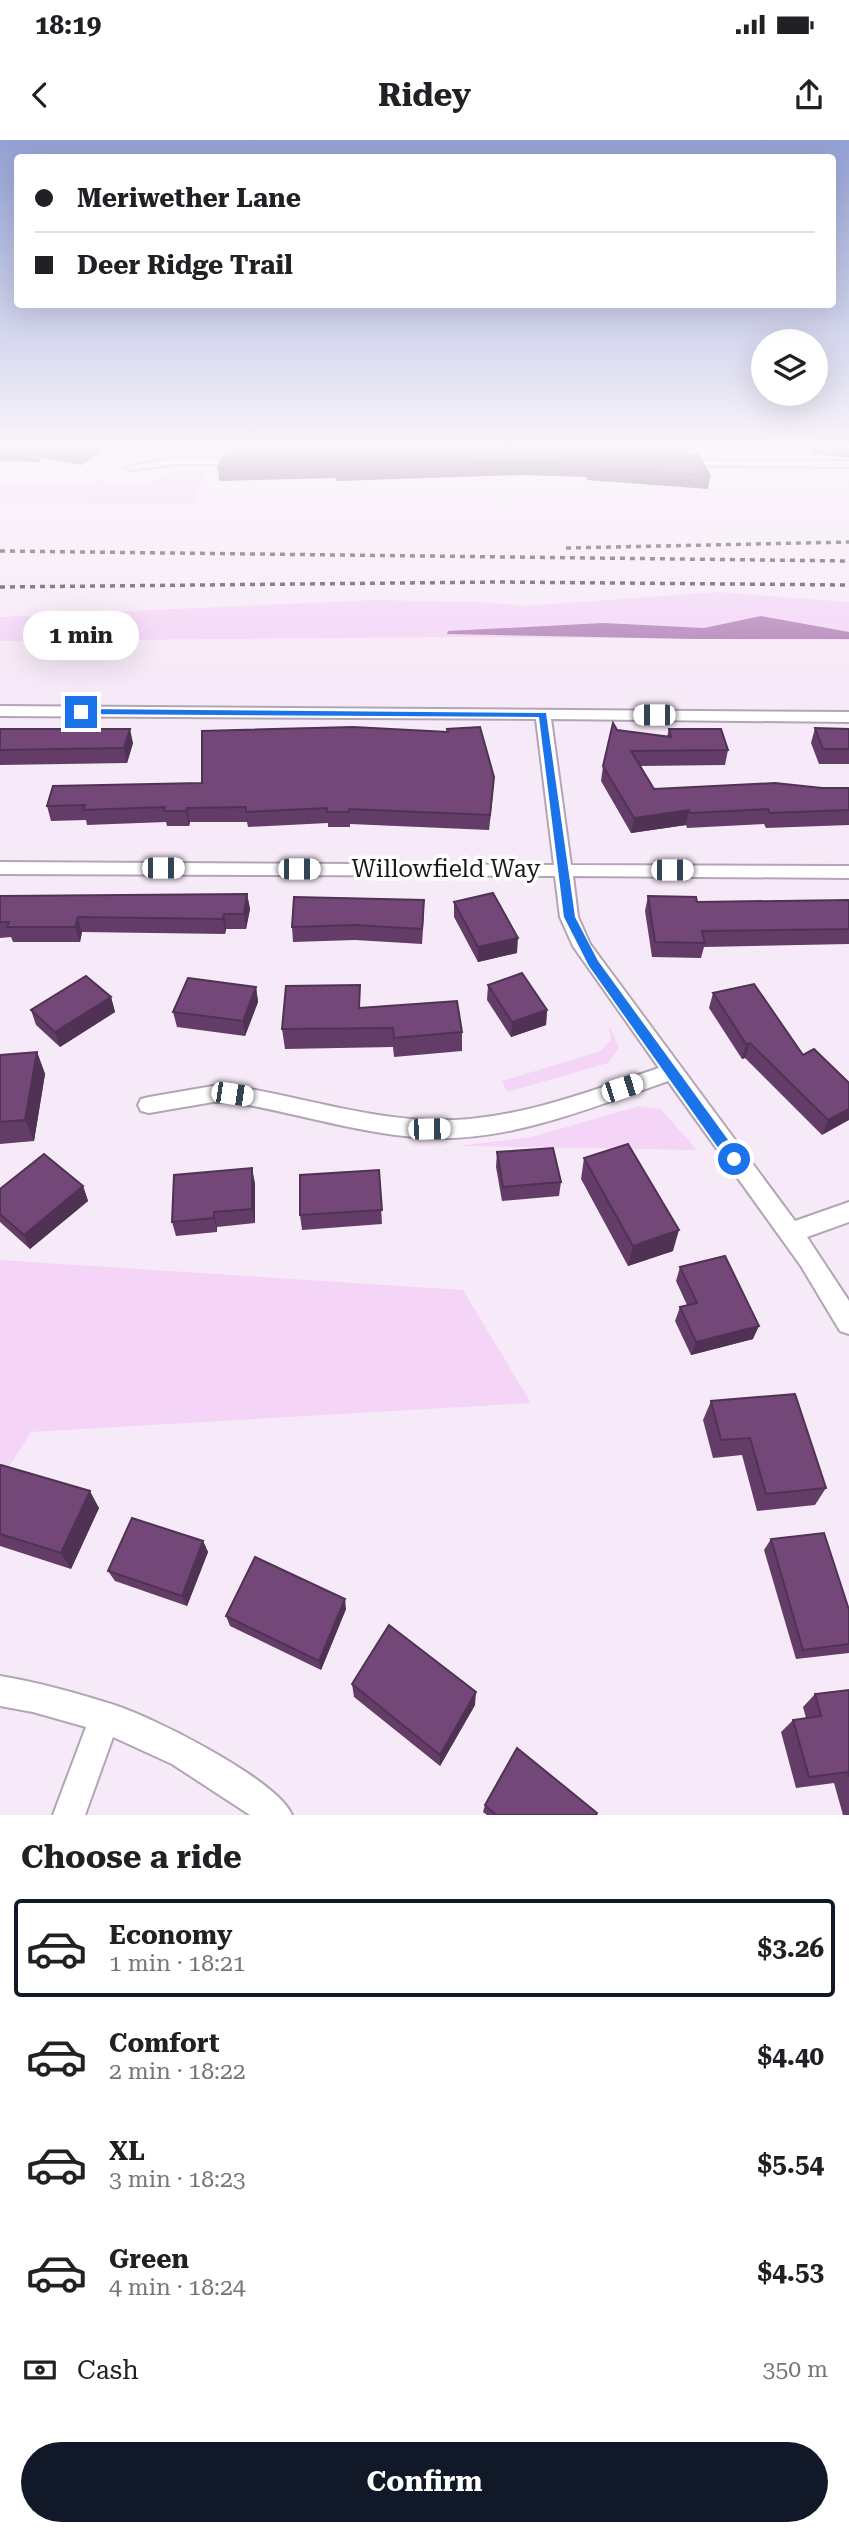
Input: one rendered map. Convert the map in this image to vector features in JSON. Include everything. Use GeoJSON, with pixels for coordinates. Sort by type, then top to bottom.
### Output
{"type":"FeatureCollection","features":[{"type":"Feature","properties":{"kind":"street"},"geometry":{"type":"LineString","coordinates":[[0,711],[849,717]]}},
{"type":"Feature","properties":{"kind":"street"},"geometry":{"type":"LineString","coordinates":[[543,715],[569,917],[582,946],[670,1072],[790,1233],[849,1323]]}},
{"type":"Feature","properties":{"kind":"street","name":"Willowfield Way"},"geometry":{"type":"LineString","coordinates":[[0,867],[849,872]]}},
{"type":"Feature","properties":{"kind":"street"},"geometry":{"type":"LineString","coordinates":[[149,1105],[213,1094],[232,1094],[390,1125],[468,1128],[540,1115],[670,1072]]}},
{"type":"Feature","properties":{"kind":"street"},"geometry":{"type":"LineString","coordinates":[[790,1233],[849,1212]]}},
{"type":"Feature","properties":{"kind":"street"},"geometry":{"type":"LineString","coordinates":[[0,1691],[105,1717],[204,1765],[276,1815]]}},
{"type":"Feature","properties":{"kind":"street"},"geometry":{"type":"LineString","coordinates":[[69,1815],[105,1717]]}},
{"type":"Feature","properties":{"kind":"shaded area"},"geometry":{"type":"Polygon","coordinates":[[[717,592],[849,602],[849,640],[453,637],[0,641],[0,617],[374,600],[478,602],[524,606],[717,592]]]}},
{"type":"Feature","properties":{"kind":"shaded area"},"geometry":{"type":"Polygon","coordinates":[[[761,616],[849,632],[849,639],[447,634],[448,631],[603,623],[704,628],[761,616]]]}},
{"type":"Feature","properties":{"kind":"shaded area"},"geometry":{"type":"Polygon","coordinates":[[[609,1025],[619,1048],[608,1063],[507,1092],[502,1081],[601,1051],[611,1040],[609,1025]]]}},
{"type":"Feature","properties":{"kind":"shaded area"},"geometry":{"type":"Polygon","coordinates":[[[639,1106],[661,1109],[697,1150],[458,1146],[532,1137],[639,1106]]]}},
{"type":"Feature","properties":{"kind":"shaded area"},"geometry":{"type":"Polygon","coordinates":[[[0,1260],[463,1290],[531,1403],[31,1432],[0,1481],[0,1260]]]}},
{"type":"Feature","properties":{"kind":"building"},"geometry":{"type":"Polygon","coordinates":[[[613,723],[617,730],[671,737],[669,729],[721,729],[728,750],[631,751],[654,789],[775,783],[849,788],[849,810],[770,813],[768,809],[690,813],[689,810],[634,818],[603,766],[613,723]]]}},
{"type":"Feature","properties":{"kind":"building"},"geometry":{"type":"Polygon","coordinates":[[[353,727],[448,732],[447,729],[480,727],[494,777],[490,815],[349,809],[349,812],[327,812],[327,808],[246,812],[246,807],[164,811],[165,807],[83,810],[85,805],[47,806],[53,786],[202,783],[202,731],[353,727]]]}},
{"type":"Feature","properties":{"kind":"building"},"geometry":{"type":"Polygon","coordinates":[[[815,728],[849,729],[849,749],[823,749],[815,728]]]}},
{"type":"Feature","properties":{"kind":"building"},"geometry":{"type":"Polygon","coordinates":[[[0,729],[130,729],[124,748],[0,750],[0,729]]]}},
{"type":"Feature","properties":{"kind":"building"},"geometry":{"type":"Polygon","coordinates":[[[493,893],[518,938],[478,947],[454,902],[493,893]]]}},
{"type":"Feature","properties":{"kind":"building"},"geometry":{"type":"Polygon","coordinates":[[[247,894],[244,914],[224,914],[223,919],[78,917],[75,927],[7,927],[9,922],[0,922],[0,896],[247,894]]]}},
{"type":"Feature","properties":{"kind":"building"},"geometry":{"type":"Polygon","coordinates":[[[648,896],[696,897],[697,902],[849,900],[849,929],[702,931],[705,943],[655,942],[648,896]]]}},
{"type":"Feature","properties":{"kind":"building"},"geometry":{"type":"Polygon","coordinates":[[[294,897],[424,900],[422,929],[354,925],[292,927],[294,897]]]}},
{"type":"Feature","properties":{"kind":"building"},"geometry":{"type":"Polygon","coordinates":[[[522,973],[547,1010],[512,1022],[488,985],[522,973]]]}},
{"type":"Feature","properties":{"kind":"building"},"geometry":{"type":"Polygon","coordinates":[[[86,976],[111,997],[55,1032],[31,1010],[86,976]]]}},
{"type":"Feature","properties":{"kind":"building"},"geometry":{"type":"Polygon","coordinates":[[[188,978],[256,987],[243,1021],[173,1012],[188,978]]]}},
{"type":"Feature","properties":{"kind":"building"},"geometry":{"type":"Polygon","coordinates":[[[754,984],[803,1055],[814,1049],[849,1083],[849,1109],[828,1120],[750,1043],[746,1044],[713,993],[754,984]]]}},
{"type":"Feature","properties":{"kind":"building"},"geometry":{"type":"Polygon","coordinates":[[[360,985],[359,1008],[457,1001],[462,1032],[394,1038],[393,1028],[282,1029],[286,986],[360,985]]]}},
{"type":"Feature","properties":{"kind":"building"},"geometry":{"type":"Polygon","coordinates":[[[37,1052],[25,1120],[0,1122],[0,1055],[37,1052]]]}},
{"type":"Feature","properties":{"kind":"building"},"geometry":{"type":"Polygon","coordinates":[[[628,1144],[679,1230],[633,1246],[584,1158],[628,1144]]]}},
{"type":"Feature","properties":{"kind":"building"},"geometry":{"type":"Polygon","coordinates":[[[553,1148],[561,1182],[503,1187],[497,1152],[553,1148]]]}},
{"type":"Feature","properties":{"kind":"building"},"geometry":{"type":"Polygon","coordinates":[[[44,1154],[83,1186],[24,1235],[0,1214],[0,1189],[44,1154]]]}},
{"type":"Feature","properties":{"kind":"building"},"geometry":{"type":"Polygon","coordinates":[[[252,1168],[252,1209],[214,1212],[214,1218],[172,1222],[174,1175],[252,1168]]]}},
{"type":"Feature","properties":{"kind":"building"},"geometry":{"type":"Polygon","coordinates":[[[379,1170],[382,1210],[300,1215],[300,1175],[379,1170]]]}},
{"type":"Feature","properties":{"kind":"building"},"geometry":{"type":"Polygon","coordinates":[[[725,1256],[759,1326],[696,1342],[680,1307],[697,1303],[680,1267],[725,1256]]]}},
{"type":"Feature","properties":{"kind":"building"},"geometry":{"type":"Polygon","coordinates":[[[795,1394],[826,1488],[766,1494],[750,1438],[721,1440],[711,1401],[795,1394]]]}},
{"type":"Feature","properties":{"kind":"building"},"geometry":{"type":"Polygon","coordinates":[[[1,1465],[90,1491],[61,1553],[0,1534],[1,1465]]]}},
{"type":"Feature","properties":{"kind":"building"},"geometry":{"type":"Polygon","coordinates":[[[132,1518],[203,1541],[182,1596],[108,1571],[132,1518]]]}},
{"type":"Feature","properties":{"kind":"building"},"geometry":{"type":"Polygon","coordinates":[[[824,1533],[849,1610],[849,1644],[803,1650],[771,1539],[824,1533]]]}},
{"type":"Feature","properties":{"kind":"building"},"geometry":{"type":"Polygon","coordinates":[[[255,1557],[345,1599],[319,1661],[226,1616],[255,1557]]]}},
{"type":"Feature","properties":{"kind":"building"},"geometry":{"type":"Polygon","coordinates":[[[389,1625],[476,1692],[440,1755],[352,1684],[389,1625]]]}},
{"type":"Feature","properties":{"kind":"building"},"geometry":{"type":"Polygon","coordinates":[[[849,1690],[849,1777],[848,1772],[809,1777],[793,1720],[821,1716],[815,1694],[849,1690]]]}},
{"type":"Feature","properties":{"kind":"building"},"geometry":{"type":"Polygon","coordinates":[[[517,1748],[597,1813],[596,1815],[496,1815],[485,1805],[517,1748]]]}},
{"type":"Feature","properties":{"kind":"railway"},"geometry":{"type":"LineString","coordinates":[[566,548],[849,542]]}},
{"type":"Feature","properties":{"kind":"railway"},"geometry":{"type":"LineString","coordinates":[[0,551],[849,561]]}},
{"type":"Feature","properties":{"kind":"railway"},"geometry":{"type":"LineString","coordinates":[[0,587],[500,582],[849,585]]}},
{"type":"Feature","properties":{"kind":"route"},"geometry":{"type":"LineString","coordinates":[[81,712],[543,715],[569,917],[593,963],[734,1159]]}}]}
